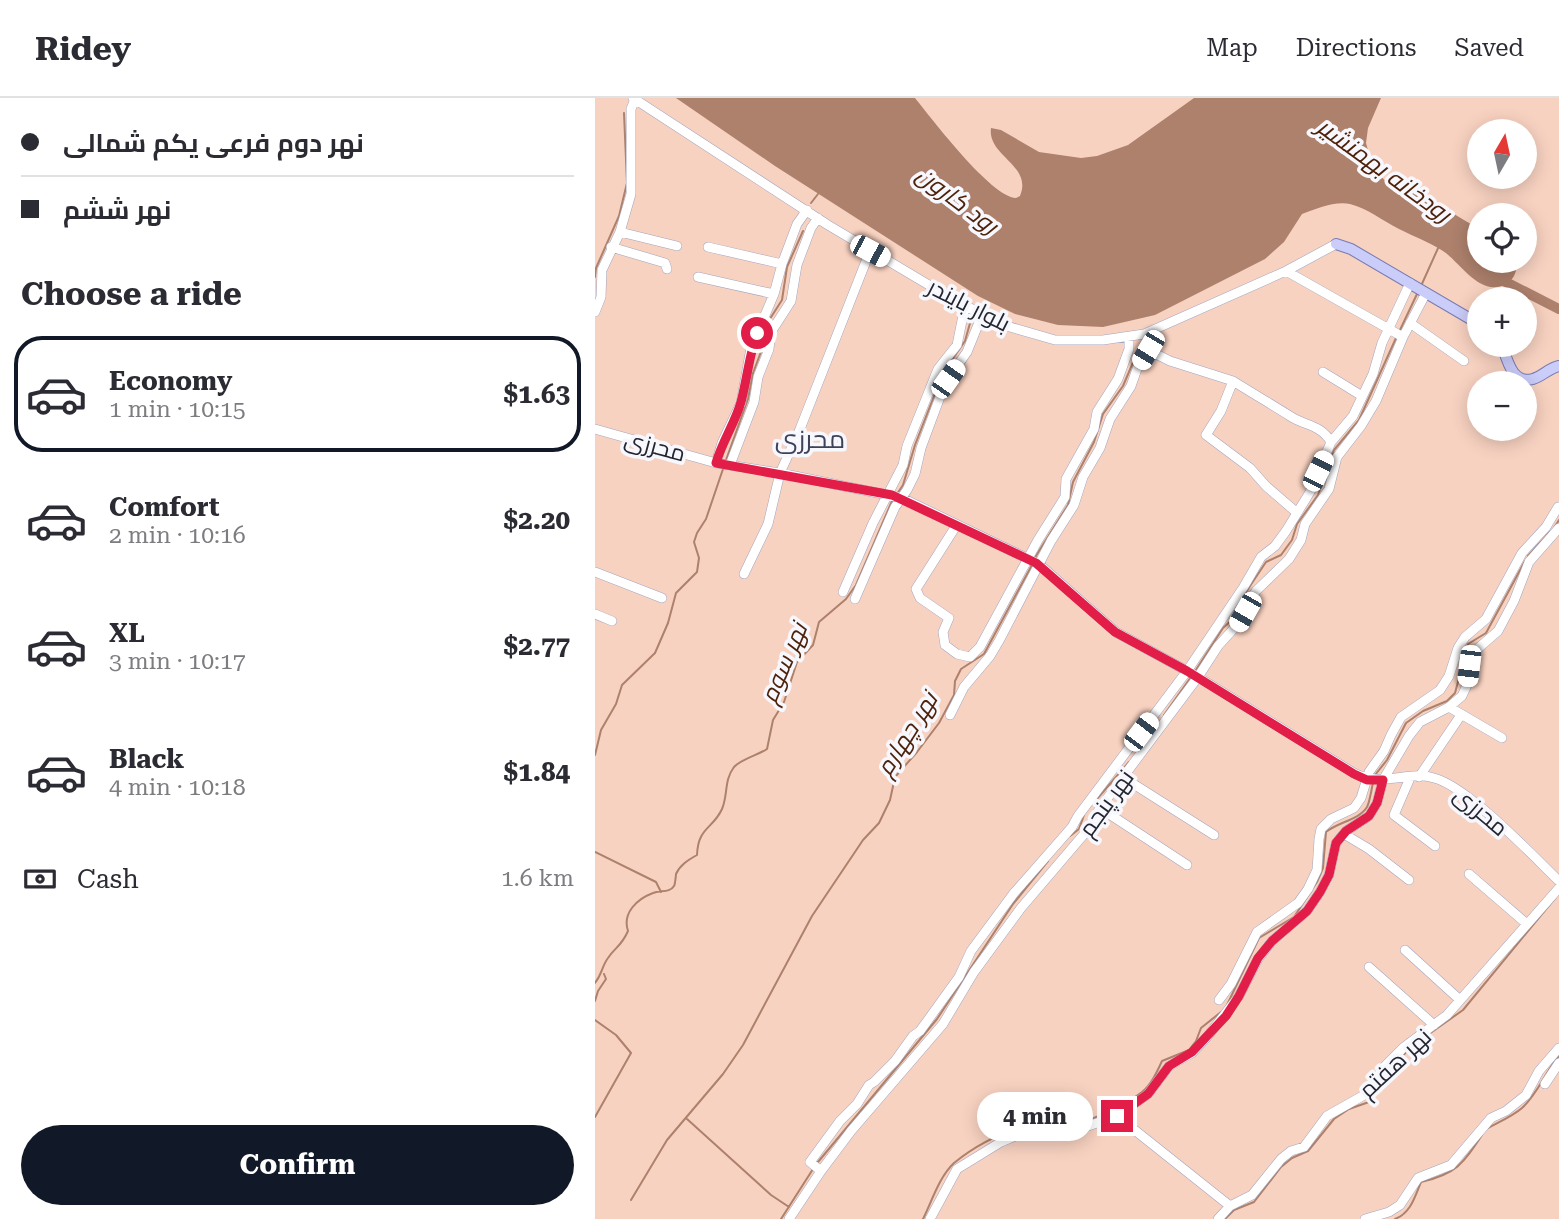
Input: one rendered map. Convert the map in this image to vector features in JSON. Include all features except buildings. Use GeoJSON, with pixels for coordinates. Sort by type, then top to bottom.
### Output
{"type":"FeatureCollection","features":[{"type":"Feature","properties":{"kind":"main road"},"geometry":{"type":"LineString","coordinates":[[1336,244],[1351,248],[1467,317]]}},
{"type":"Feature","properties":{"kind":"main road"},"geometry":{"type":"LineString","coordinates":[[1506,357],[1512,372],[1522,379],[1533,379],[1559,366]]}},
{"type":"Feature","properties":{"kind":"street","name":"بلوار بایندر"},"geometry":{"type":"LineString","coordinates":[[634,99],[870,251],[965,306],[1003,325],[1055,340],[1072,342],[1146,333],[1286,271],[1336,244]]}},
{"type":"Feature","properties":{"kind":"street"},"geometry":{"type":"LineString","coordinates":[[595,312],[601,298],[602,270],[620,232],[631,194],[631,109],[634,99]]}},
{"type":"Feature","properties":{"kind":"street"},"geometry":{"type":"LineString","coordinates":[[723,464],[722,443],[741,403],[751,348],[774,294],[797,224],[807,210]]}},
{"type":"Feature","properties":{"kind":"street"},"geometry":{"type":"LineString","coordinates":[[723,464],[754,402],[771,332],[791,301],[797,265],[811,228],[818,218]]}},
{"type":"Feature","properties":{"kind":"street"},"geometry":{"type":"LineString","coordinates":[[620,232],[677,246]]}},
{"type":"Feature","properties":{"kind":"street"},"geometry":{"type":"LineString","coordinates":[[611,247],[665,263],[667,269]]}},
{"type":"Feature","properties":{"kind":"street"},"geometry":{"type":"LineString","coordinates":[[708,247],[782,264]]}},
{"type":"Feature","properties":{"kind":"street"},"geometry":{"type":"LineString","coordinates":[[744,574],[768,524],[780,473],[870,251]]}},
{"type":"Feature","properties":{"kind":"street"},"geometry":{"type":"LineString","coordinates":[[1286,271],[1397,334]]}},
{"type":"Feature","properties":{"kind":"street"},"geometry":{"type":"LineString","coordinates":[[698,277],[774,294]]}},
{"type":"Feature","properties":{"kind":"street","name":"نهر پنجم"},"geometry":{"type":"LineString","coordinates":[[789,1219],[817,1168],[862,1108],[943,1024],[974,972],[1021,908],[1085,833],[1100,808],[1124,778],[1193,674],[1261,556],[1275,545],[1310,492],[1331,442],[1353,416],[1373,374],[1382,343],[1410,323],[1419,289]]}},
{"type":"Feature","properties":{"kind":"street","name":"نهر پنجم"},"geometry":{"type":"LineString","coordinates":[[817,1168],[810,1162],[840,1121],[862,1108],[869,1085],[895,1061],[913,1036],[920,1031],[959,977],[971,951],[1014,893],[1072,827],[1193,674],[1237,625],[1256,591],[1289,559],[1301,540],[1305,524],[1329,489],[1337,457],[1376,401],[1397,334],[1419,289]]}},
{"type":"Feature","properties":{"kind":"street"},"geometry":{"type":"LineString","coordinates":[[843,592],[895,496],[908,446],[938,369],[957,345],[965,306]]}},
{"type":"Feature","properties":{"kind":"street"},"geometry":{"type":"LineString","coordinates":[[855,598],[895,507],[895,496],[915,474],[921,448],[940,397],[948,379],[967,352],[982,315]]}},
{"type":"Feature","properties":{"kind":"street"},"geometry":{"type":"LineString","coordinates":[[1410,323],[1464,361]]}},
{"type":"Feature","properties":{"kind":"street"},"geometry":{"type":"LineString","coordinates":[[956,526],[916,589],[920,597],[949,618],[943,632],[945,645],[957,654],[970,657],[980,647],[1074,505],[1083,477],[1100,448],[1110,419],[1131,386],[1148,350],[1150,341],[1146,333]]}},
{"type":"Feature","properties":{"kind":"street"},"geometry":{"type":"LineString","coordinates":[[950,716],[964,687],[999,641],[1034,562],[1038,540],[1065,497],[1066,479],[1094,429],[1097,412],[1118,379],[1129,349],[1129,337]]}},
{"type":"Feature","properties":{"kind":"street"},"geometry":{"type":"LineString","coordinates":[[1148,350],[1170,361],[1233,381],[1274,404],[1292,418],[1310,424],[1331,442]]}},
{"type":"Feature","properties":{"kind":"street"},"geometry":{"type":"LineString","coordinates":[[1323,372],[1362,396]]}},
{"type":"Feature","properties":{"kind":"street"},"geometry":{"type":"LineString","coordinates":[[1233,381],[1221,411],[1206,435],[1250,468],[1296,512]]}},
{"type":"Feature","properties":{"kind":"street","name":"محرزی"},"geometry":{"type":"LineString","coordinates":[[595,429],[723,464],[895,496],[1034,562],[1115,632],[1375,780],[1432,777],[1454,787],[1559,881]]}},
{"type":"Feature","properties":{"kind":"street"},"geometry":{"type":"LineString","coordinates":[[930,1219],[957,1169],[1001,1142],[1018,1135],[1065,1134],[1117,1116],[1148,1094],[1169,1066],[1192,1052],[1226,1016],[1258,958],[1272,941],[1307,911],[1320,892],[1329,875],[1336,843],[1369,816],[1377,803],[1375,780],[1369,772],[1384,751],[1401,718],[1440,690],[1449,676],[1458,648],[1465,637],[1486,619],[1522,554],[1546,527],[1558,506]]}},
{"type":"Feature","properties":{"kind":"street"},"geometry":{"type":"LineString","coordinates":[[1219,1000],[1231,984],[1257,932],[1298,903],[1308,889],[1317,870],[1321,829],[1331,819],[1354,808],[1420,722],[1449,707],[1462,696],[1475,651],[1498,631],[1514,601],[1529,562],[1559,528]]}},
{"type":"Feature","properties":{"kind":"street"},"geometry":{"type":"LineString","coordinates":[[595,572],[662,598]]}},
{"type":"Feature","properties":{"kind":"street"},"geometry":{"type":"LineString","coordinates":[[595,614],[613,621]]}},
{"type":"Feature","properties":{"kind":"street"},"geometry":{"type":"LineString","coordinates":[[1449,707],[1502,738]]}},
{"type":"Feature","properties":{"kind":"street"},"geometry":{"type":"LineString","coordinates":[[1435,846],[1394,815],[1414,777],[1461,715]]}},
{"type":"Feature","properties":{"kind":"street"},"geometry":{"type":"LineString","coordinates":[[1124,778],[1214,835]]}},
{"type":"Feature","properties":{"kind":"street"},"geometry":{"type":"LineString","coordinates":[[1100,808],[1187,866]]}},
{"type":"Feature","properties":{"kind":"street"},"geometry":{"type":"LineString","coordinates":[[1344,834],[1369,849],[1409,880]]}},
{"type":"Feature","properties":{"kind":"street"},"geometry":{"type":"LineString","coordinates":[[1469,874],[1527,923]]}},
{"type":"Feature","properties":{"kind":"street","name":"نهر هفتم"},"geometry":{"type":"LineString","coordinates":[[1218,1219],[1230,1206],[1252,1195],[1281,1159],[1291,1151],[1304,1147],[1327,1116],[1366,1094],[1385,1066],[1460,1000],[1559,888]]}},
{"type":"Feature","properties":{"kind":"street"},"geometry":{"type":"LineString","coordinates":[[1405,950],[1460,1000]]}},
{"type":"Feature","properties":{"kind":"street"},"geometry":{"type":"LineString","coordinates":[[1369,967],[1434,1025]]}},
{"type":"Feature","properties":{"kind":"street"},"geometry":{"type":"LineString","coordinates":[[1366,1219],[1389,1212],[1400,1205],[1418,1178],[1451,1165],[1491,1118],[1518,1104],[1532,1086],[1539,1071],[1559,1048]]}},
{"type":"Feature","properties":{"kind":"street"},"geometry":{"type":"LineString","coordinates":[[1545,1084],[1559,1063]]}},
{"type":"Feature","properties":{"kind":"street"},"geometry":{"type":"LineString","coordinates":[[1117,1116],[1230,1206]]}},
{"type":"Feature","properties":{"kind":"shaded area"},"geometry":{"type":"Polygon","coordinates":[[[595,98],[1559,98],[1559,1219],[595,1219],[595,98]]]}},
{"type":"Feature","properties":{"kind":"water","name":"رود کارون"},"geometry":{"type":"Polygon","coordinates":[[[676,98],[915,98],[948,139],[992,185],[1016,198],[1020,196],[1022,185],[1020,176],[996,146],[991,128],[1001,130],[1039,152],[1081,158],[1097,156],[1128,145],[1194,98],[1381,98],[1368,128],[1366,143],[1371,161],[1387,183],[1429,199],[1467,222],[1467,273],[1438,248],[1363,208],[1338,204],[1302,214],[1284,242],[1265,259],[1155,315],[1103,327],[1058,325],[1015,314],[978,296],[775,166],[676,98]]]}},
{"type":"Feature","properties":{"kind":"water"},"geometry":{"type":"Polygon","coordinates":[[[1467,273],[1515,273],[1512,280],[1497,287],[1479,283],[1467,273]]]}},
{"type":"Feature","properties":{"kind":"waterway"},"geometry":{"type":"LineString","coordinates":[[595,277],[596,268],[619,216],[627,183],[624,113]]}},
{"type":"Feature","properties":{"kind":"waterway"},"geometry":{"type":"LineString","coordinates":[[811,203],[818,194]]}},
{"type":"Feature","properties":{"kind":"waterway"},"geometry":{"type":"LineString","coordinates":[[726,460],[748,399],[766,325],[782,300],[787,267],[803,231]]}},
{"type":"Feature","properties":{"kind":"waterway"},"geometry":{"type":"LineString","coordinates":[[1421,286],[1439,246]]}},
{"type":"Feature","properties":{"kind":"waterway","name":"رودخانه بهمنشیر"},"geometry":{"type":"LineString","coordinates":[[1496,277],[1559,309]]}},
{"type":"Feature","properties":{"kind":"waterway"},"geometry":{"type":"LineString","coordinates":[[1400,330],[1417,294]]}},
{"type":"Feature","properties":{"kind":"waterway","name":"نهر سوم"},"geometry":{"type":"LineString","coordinates":[[897,494],[903,485],[915,445],[943,373],[965,341],[972,316]]}},
{"type":"Feature","properties":{"kind":"waterway"},"geometry":{"type":"LineString","coordinates":[[1194,673],[1223,628],[1234,618],[1246,592],[1266,562],[1281,555],[1292,540],[1297,524],[1318,495],[1334,450],[1359,420],[1396,338]]}},
{"type":"Feature","properties":{"kind":"waterway","name":"نهر چهارم"},"geometry":{"type":"LineString","coordinates":[[1034,559],[1068,505],[1073,482],[1094,442],[1103,414],[1123,386],[1140,346]]}},
{"type":"Feature","properties":{"kind":"waterway"},"geometry":{"type":"LineString","coordinates":[[595,755],[601,730],[616,704],[622,685],[655,653],[668,623],[676,593],[697,572],[699,558],[694,542],[706,519],[723,469]]}},
{"type":"Feature","properties":{"kind":"waterway","name":"نهر سوم"},"geometry":{"type":"LineString","coordinates":[[595,983],[606,961],[628,931],[627,918],[632,908],[647,896],[672,888],[680,868],[697,855],[703,833],[722,809],[734,767],[767,749],[773,720],[784,702],[797,662],[813,645],[819,622],[846,599],[856,585],[892,501]]}},
{"type":"Feature","properties":{"kind":"waterway"},"geometry":{"type":"LineString","coordinates":[[1554,528],[1559,520]]}},
{"type":"Feature","properties":{"kind":"waterway"},"geometry":{"type":"LineString","coordinates":[[1528,556],[1550,532]]}},
{"type":"Feature","properties":{"kind":"waterway"},"geometry":{"type":"LineString","coordinates":[[1375,775],[1387,760],[1406,723],[1423,711],[1447,701],[1455,693],[1468,644],[1486,633],[1525,561]]}},
{"type":"Feature","properties":{"kind":"waterway","name":"نهر چهارم"},"geometry":{"type":"LineString","coordinates":[[631,1200],[667,1140],[723,1074],[743,1045],[812,916],[863,840],[879,823],[890,800],[895,777],[939,723],[954,695],[955,681],[961,669],[984,654],[1032,565]]}},
{"type":"Feature","properties":{"kind":"waterway"},"geometry":{"type":"LineString","coordinates":[[1164,715],[1191,677]]}},
{"type":"Feature","properties":{"kind":"waterway"},"geometry":{"type":"LineString","coordinates":[[1096,800],[1129,762]]}},
{"type":"Feature","properties":{"kind":"waterway"},"geometry":{"type":"LineString","coordinates":[[1227,1005],[1259,938],[1294,917],[1317,882],[1323,868],[1326,832],[1363,811],[1368,805],[1373,783]]}},
{"type":"Feature","properties":{"kind":"waterway"},"geometry":{"type":"LineString","coordinates":[[1070,836],[1079,829],[1084,815]]}},
{"type":"Feature","properties":{"kind":"waterway"},"geometry":{"type":"LineString","coordinates":[[595,852],[656,882],[661,892]]}},
{"type":"Feature","properties":{"kind":"waterway"},"geometry":{"type":"LineString","coordinates":[[818,1162],[937,1019],[1013,904],[1048,861]]}},
{"type":"Feature","properties":{"kind":"waterway"},"geometry":{"type":"LineString","coordinates":[[1225,1219],[1234,1210],[1254,1202],[1281,1167],[1292,1158],[1308,1151],[1334,1119],[1349,1109],[1369,1102],[1378,1092],[1388,1071],[1412,1046],[1463,1010],[1556,897]]}},
{"type":"Feature","properties":{"kind":"waterway"},"geometry":{"type":"LineString","coordinates":[[595,1001],[606,979],[604,974]]}},
{"type":"Feature","properties":{"kind":"waterway"},"geometry":{"type":"LineString","coordinates":[[923,1219],[944,1175],[969,1152],[995,1137],[1013,1131],[1073,1125],[1125,1103],[1148,1086],[1162,1061],[1189,1050],[1201,1028],[1221,1012]]}},
{"type":"Feature","properties":{"kind":"waterway"},"geometry":{"type":"LineString","coordinates":[[595,1020],[616,1035],[631,1053],[595,1117]]}},
{"type":"Feature","properties":{"kind":"waterway"},"geometry":{"type":"LineString","coordinates":[[1488,1128],[1514,1114],[1528,1102],[1559,1056]]}},
{"type":"Feature","properties":{"kind":"waterway"},"geometry":{"type":"LineString","coordinates":[[687,1119],[771,1195],[789,1207]]}},
{"type":"Feature","properties":{"kind":"waterway"},"geometry":{"type":"LineString","coordinates":[[1395,1219],[1409,1208],[1421,1182],[1451,1171],[1482,1135]]}},
{"type":"Feature","properties":{"kind":"waterway"},"geometry":{"type":"LineString","coordinates":[[781,1219],[813,1169]]}},
{"type":"Feature","properties":{"kind":"district","name":"محرزی"},"geometry":{"type":"Point","coordinates":[810,439]}},
{"type":"Feature","properties":{"kind":"route"},"geometry":{"type":"LineString","coordinates":[[757,333],[751,348],[741,403],[722,443],[716,463],[902,498],[1039,565],[1115,632],[1187,671],[1354,774],[1367,780],[1383,780],[1377,803],[1369,816],[1346,831],[1336,843],[1329,875],[1320,892],[1307,911],[1272,941],[1258,958],[1226,1016],[1192,1052],[1169,1066],[1148,1094],[1117,1116]]}}]}
